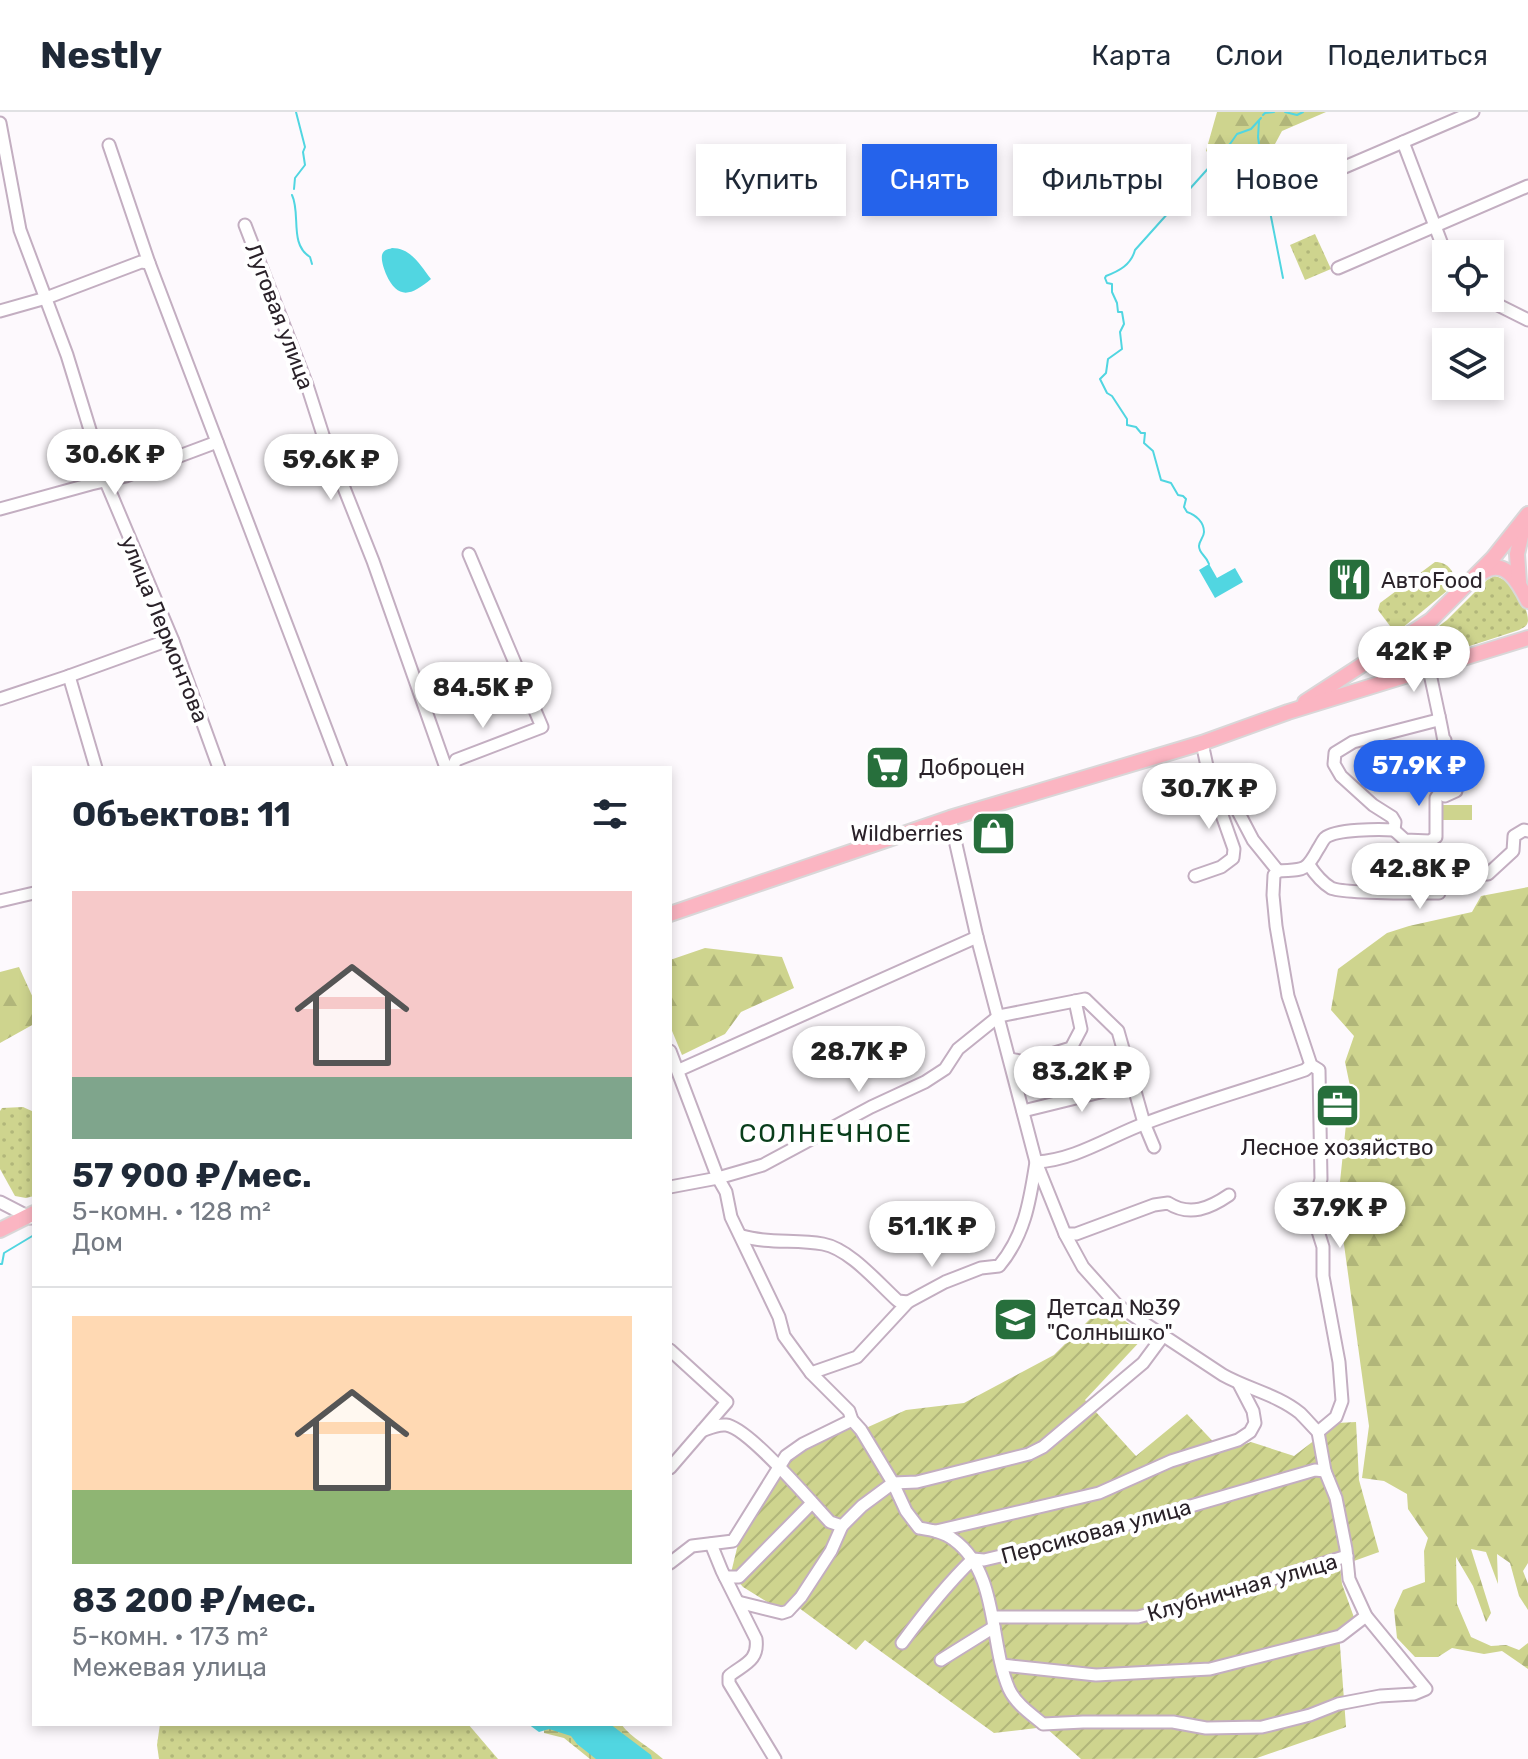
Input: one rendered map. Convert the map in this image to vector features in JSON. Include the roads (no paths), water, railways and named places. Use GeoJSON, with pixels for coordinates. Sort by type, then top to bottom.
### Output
{"type":"FeatureCollection","features":[{"type":"Feature","properties":{"kind":"main road"},"geometry":{"type":"LineString","coordinates":[[1288,712],[1431,620],[1498,552],[1528,514]]}},
{"type":"Feature","properties":{"kind":"main road"},"geometry":{"type":"LineString","coordinates":[[1528,514],[1518,546],[1519,582],[1528,601]]}},
{"type":"Feature","properties":{"kind":"main road"},"geometry":{"type":"LineString","coordinates":[[1464,589],[1486,569],[1496,567],[1519,582]]}},
{"type":"Feature","properties":{"kind":"main road"},"geometry":{"type":"LineString","coordinates":[[672,913],[950,818],[1202,743],[1288,712],[1523,638]]}},
{"type":"Feature","properties":{"kind":"main road"},"geometry":{"type":"LineString","coordinates":[[1404,639],[1395,651],[1394,659],[1396,666],[1408,675]]}},
{"type":"Feature","properties":{"kind":"main road"},"geometry":{"type":"LineString","coordinates":[[0,1230],[31,1216]]}},
{"type":"Feature","properties":{"kind":"street"},"geometry":{"type":"LineString","coordinates":[[1347,166],[1473,112]]}},
{"type":"Feature","properties":{"kind":"street","name":"улица Лермонтова"},"geometry":{"type":"LineString","coordinates":[[0,123],[20,230],[67,355],[106,482],[173,641],[218,766]]}},
{"type":"Feature","properties":{"kind":"street"},"geometry":{"type":"LineString","coordinates":[[1403,142],[1440,240]]}},
{"type":"Feature","properties":{"kind":"street"},"geometry":{"type":"LineString","coordinates":[[109,145],[149,263],[340,766]]}},
{"type":"Feature","properties":{"kind":"street"},"geometry":{"type":"LineString","coordinates":[[1338,268],[1528,186]]}},
{"type":"Feature","properties":{"kind":"street","name":"Луговая улица"},"geometry":{"type":"LineString","coordinates":[[245,225],[373,561],[445,766]]}},
{"type":"Feature","properties":{"kind":"street"},"geometry":{"type":"LineString","coordinates":[[0,311],[46,298],[141,262],[149,263]]}},
{"type":"Feature","properties":{"kind":"street"},"geometry":{"type":"LineString","coordinates":[[1504,308],[1528,320]]}},
{"type":"Feature","properties":{"kind":"street"},"geometry":{"type":"LineString","coordinates":[[0,509],[126,476],[217,442]]}},
{"type":"Feature","properties":{"kind":"street"},"geometry":{"type":"LineString","coordinates":[[453,766],[456,760],[542,727],[469,554]]}},
{"type":"Feature","properties":{"kind":"street"},"geometry":{"type":"LineString","coordinates":[[0,699],[173,641]]}},
{"type":"Feature","properties":{"kind":"street"},"geometry":{"type":"LineString","coordinates":[[1429,669],[1445,740],[1449,768],[1457,783],[1456,791],[1445,796],[1440,792],[1437,777],[1445,740]]}},
{"type":"Feature","properties":{"kind":"street"},"geometry":{"type":"LineString","coordinates":[[69,676],[95,766]]}},
{"type":"Feature","properties":{"kind":"street"},"geometry":{"type":"LineString","coordinates":[[1394,830],[1392,817],[1373,805],[1341,776],[1334,764],[1335,753],[1353,742],[1438,720],[1439,716]]}},
{"type":"Feature","properties":{"kind":"street"},"geometry":{"type":"LineString","coordinates":[[1195,876],[1221,867],[1233,858],[1234,849],[1210,780],[1202,743]]}},
{"type":"Feature","properties":{"kind":"street"},"geometry":{"type":"LineString","coordinates":[[1210,780],[1230,796],[1253,840],[1278,871]]}},
{"type":"Feature","properties":{"kind":"street"},"geometry":{"type":"LineString","coordinates":[[1318,1432],[1336,1417],[1342,1401],[1339,1362],[1323,1276],[1323,1247],[1312,1212],[1321,1179],[1319,1070],[1311,1065],[1288,996],[1276,926],[1274,875],[1278,871],[1303,869],[1309,865],[1324,839],[1331,835],[1372,828],[1394,830],[1405,840],[1430,841],[1436,837],[1436,798],[1440,792]]}},
{"type":"Feature","properties":{"kind":"street"},"geometry":{"type":"LineString","coordinates":[[672,1055],[726,1192],[731,1217],[779,1317],[784,1336],[811,1373],[849,1411],[893,1483],[906,1511],[919,1528],[953,1539],[973,1559],[988,1595],[1010,1691],[1025,1710],[1043,1724],[1173,1722],[1206,1728],[1262,1727],[1310,1715],[1338,1704],[1380,1696],[1414,1694],[1426,1689],[1366,1616],[1349,1579],[1336,1498],[1325,1471],[1318,1432],[1299,1412],[1239,1384],[1117,1305],[1083,1267],[1065,1234],[1036,1162],[977,937],[950,818]]}},
{"type":"Feature","properties":{"kind":"street"},"geometry":{"type":"LineString","coordinates":[[1309,865],[1316,876],[1333,890],[1439,893],[1444,878],[1488,874],[1513,851],[1514,836],[1528,831]]}},
{"type":"Feature","properties":{"kind":"street"},"geometry":{"type":"LineString","coordinates":[[0,901],[32,893]]}},
{"type":"Feature","properties":{"kind":"street"},"geometry":{"type":"LineString","coordinates":[[679,1070],[977,937]]}},
{"type":"Feature","properties":{"kind":"street"},"geometry":{"type":"LineString","coordinates":[[672,1187],[763,1165],[925,1082],[945,1069],[958,1049],[999,1016],[1085,999],[1118,1031],[1144,1123],[1154,1147]]}},
{"type":"Feature","properties":{"kind":"street"},"geometry":{"type":"LineString","coordinates":[[1010,1059],[1025,1062],[1071,1048],[1081,1029],[1075,1001]]}},
{"type":"Feature","properties":{"kind":"street"},"geometry":{"type":"LineString","coordinates":[[1036,1162],[1051,1161],[1100,1144],[1144,1123],[1305,1070],[1311,1065]]}},
{"type":"Feature","properties":{"kind":"street"},"geometry":{"type":"LineString","coordinates":[[1023,1111],[1133,1084]]}},
{"type":"Feature","properties":{"kind":"street"},"geometry":{"type":"LineString","coordinates":[[811,1373],[857,1357],[908,1302],[945,1282],[981,1268],[999,1266],[1011,1251],[1022,1227],[1036,1162]]}},
{"type":"Feature","properties":{"kind":"street"},"geometry":{"type":"LineString","coordinates":[[1065,1234],[1076,1234],[1154,1205],[1168,1203],[1179,1210],[1210,1209],[1229,1195]]}},
{"type":"Feature","properties":{"kind":"street"},"geometry":{"type":"LineString","coordinates":[[0,1202],[31,1216]]}},
{"type":"Feature","properties":{"kind":"street"},"geometry":{"type":"LineString","coordinates":[[742,1236],[755,1240],[826,1244],[851,1257],[898,1301],[908,1302]]}},
{"type":"Feature","properties":{"kind":"street"},"geometry":{"type":"LineString","coordinates":[[738,1602],[782,1613],[788,1611],[801,1597],[831,1551],[842,1526],[893,1483],[917,1482],[1029,1454],[1043,1447],[1143,1363],[1163,1336]]}},
{"type":"Feature","properties":{"kind":"street"},"geometry":{"type":"LineString","coordinates":[[672,1352],[727,1402],[672,1466]]}},
{"type":"Feature","properties":{"kind":"street"},"geometry":{"type":"LineString","coordinates":[[936,1531],[1099,1493],[1171,1461],[1238,1440],[1250,1432],[1255,1423],[1253,1411],[1239,1384]]}},
{"type":"Feature","properties":{"kind":"street"},"geometry":{"type":"LineString","coordinates":[[724,1574],[724,1556],[786,1456],[852,1420]]}},
{"type":"Feature","properties":{"kind":"street"},"geometry":{"type":"LineString","coordinates":[[702,1431],[725,1424],[736,1428],[779,1467],[830,1522],[842,1526]]}},
{"type":"Feature","properties":{"kind":"street","name":"Персиковая улица"},"geometry":{"type":"LineString","coordinates":[[902,1643],[931,1603],[973,1559],[984,1560],[1056,1544],[1315,1470],[1325,1471]]}},
{"type":"Feature","properties":{"kind":"street"},"geometry":{"type":"LineString","coordinates":[[724,1574],[739,1577],[812,1503]]}},
{"type":"Feature","properties":{"kind":"street"},"geometry":{"type":"LineString","coordinates":[[672,1561],[692,1546],[733,1541]]}},
{"type":"Feature","properties":{"kind":"street"},"geometry":{"type":"LineString","coordinates":[[711,1544],[758,1649],[754,1657],[729,1676],[729,1683],[775,1759]]}},
{"type":"Feature","properties":{"kind":"street","name":"Клубничная улица"},"geometry":{"type":"LineString","coordinates":[[993,1622],[1138,1617],[1347,1556]]}},
{"type":"Feature","properties":{"kind":"street"},"geometry":{"type":"LineString","coordinates":[[1002,1665],[1096,1675],[1210,1669],[1340,1636],[1366,1616]]}},
{"type":"Feature","properties":{"kind":"street"},"geometry":{"type":"LineString","coordinates":[[941,1660],[993,1622]]}},
{"type":"Feature","properties":{"kind":"water"},"geometry":{"type":"Polygon","coordinates":[[[392,248],[410,254],[431,279],[412,292],[401,292],[395,288],[382,260],[384,252],[392,248]]]}},
{"type":"Feature","properties":{"kind":"water"},"geometry":{"type":"Polygon","coordinates":[[[1209,564],[1217,578],[1235,568],[1243,582],[1215,598],[1199,570],[1209,564]]]}},
{"type":"Feature","properties":{"kind":"water"},"geometry":{"type":"Polygon","coordinates":[[[531,1726],[613,1726],[651,1755],[652,1759],[596,1759],[571,1736],[549,1729],[539,1732],[531,1726]]]}},
{"type":"Feature","properties":{"kind":"waterway"},"geometry":{"type":"LineString","coordinates":[[294,189],[295,178],[305,165],[305,147],[296,112]]}},
{"type":"Feature","properties":{"kind":"waterway"},"geometry":{"type":"LineString","coordinates":[[1263,115],[1274,112]]}},
{"type":"Feature","properties":{"kind":"waterway"},"geometry":{"type":"LineString","coordinates":[[1285,112],[1297,115],[1303,112]]}},
{"type":"Feature","properties":{"kind":"waterway"},"geometry":{"type":"LineString","coordinates":[[1209,564],[1199,549],[1204,532],[1201,522],[1187,512],[1184,507],[1186,499],[1178,495],[1171,483],[1161,480],[1153,451],[1144,443],[1145,433],[1127,425],[1127,419],[1100,379],[1106,373],[1108,359],[1122,349],[1120,332],[1124,324],[1112,284],[1107,283],[1105,278],[1127,264],[1135,250],[1237,134],[1251,129],[1261,118]]}},
{"type":"Feature","properties":{"kind":"waterway"},"geometry":{"type":"LineString","coordinates":[[1259,121],[1258,137],[1265,186],[1283,278]]}},
{"type":"Feature","properties":{"kind":"waterway"},"geometry":{"type":"LineString","coordinates":[[292,195],[297,237],[312,264]]}},
{"type":"Feature","properties":{"kind":"waterway"},"geometry":{"type":"LineString","coordinates":[[0,1264],[4,1253],[32,1236]]}},
{"type":"Feature","properties":{"kind":"place","name":"АвтоFood"},"geometry":{"type":"Point","coordinates":[1350,580]}},
{"type":"Feature","properties":{"kind":"place","name":"Доброцен"},"geometry":{"type":"Point","coordinates":[888,767]}},
{"type":"Feature","properties":{"kind":"place","name":"Wildberries"},"geometry":{"type":"Point","coordinates":[994,833]}},
{"type":"Feature","properties":{"kind":"place","name":"Лесное хозяйство"},"geometry":{"type":"Point","coordinates":[1337,1106]}},
{"type":"Feature","properties":{"kind":"place","name":"Детсад №39 \"Солнышко\""},"geometry":{"type":"Point","coordinates":[1016,1320]}},
{"type":"Feature","properties":{"kind":"district","name":"СОЛНЕЧНОЕ"},"geometry":{"type":"Point","coordinates":[826,1133]}}]}
